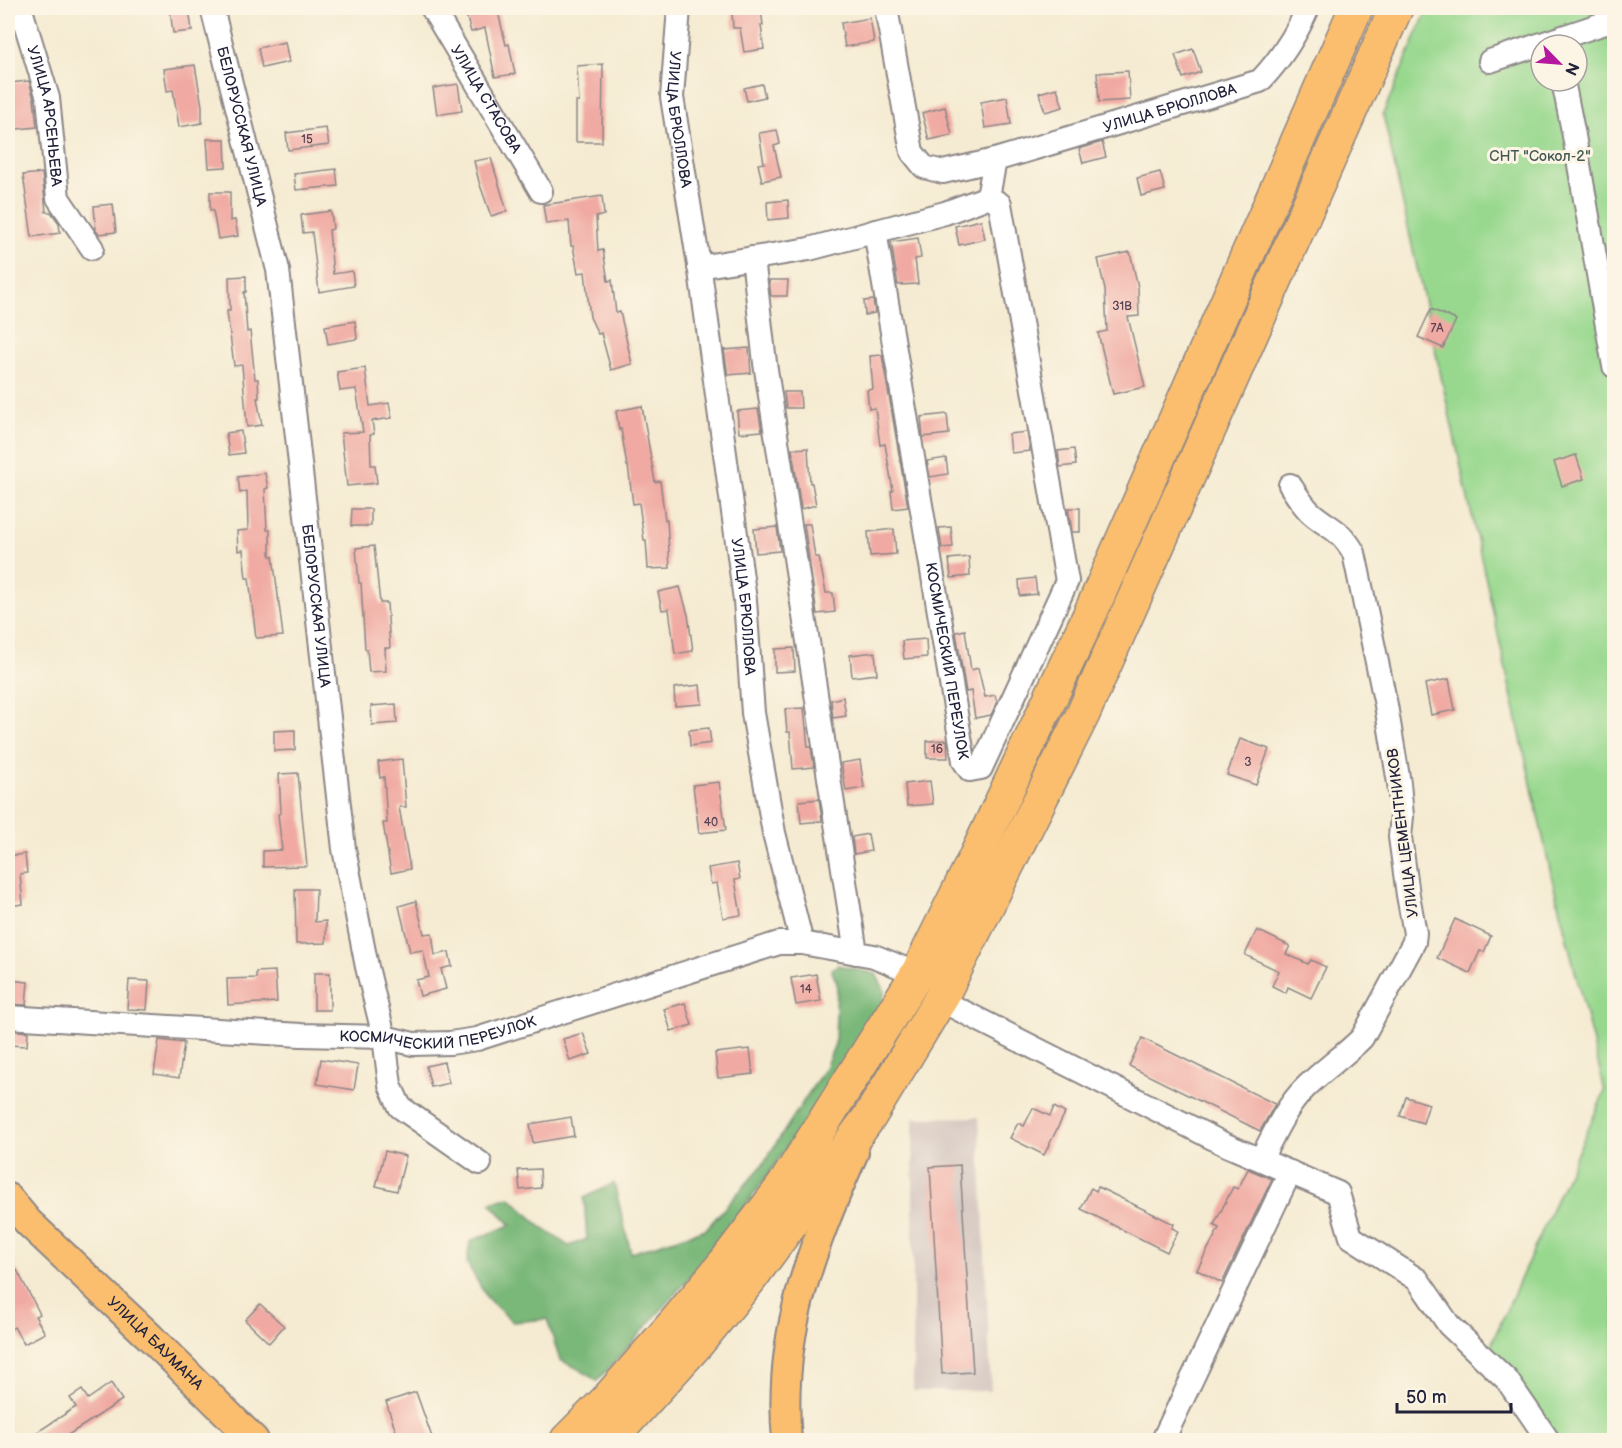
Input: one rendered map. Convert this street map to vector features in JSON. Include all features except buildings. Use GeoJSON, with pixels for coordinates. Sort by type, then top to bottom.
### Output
{"type":"FeatureCollection","features":[{"type":"Feature","properties":{"kind":"highway"},"geometry":{"type":"LineString","coordinates":[[567,1440],[606,1401],[673,1325],[727,1260],[784,1185],[916,974],[974,860],[1066,666],[1302,136],[1356,8]]}},
{"type":"Feature","properties":{"kind":"highway"},"geometry":{"type":"LineString","coordinates":[[610,1440],[696,1345],[750,1279],[870,1116],[940,1000],[1083,714],[1396,8]]}},
{"type":"Feature","properties":{"kind":"main road"},"geometry":{"type":"LineString","coordinates":[[787,1440],[784,1408],[790,1336],[804,1276],[821,1227],[870,1116]]}},
{"type":"Feature","properties":{"kind":"main road","name":"УЛИЦА БАУМАНА"},"geometry":{"type":"LineString","coordinates":[[8,1198],[28,1222],[254,1440]]}},
{"type":"Feature","properties":{"kind":"main road","name":"УЛИЦА БАУМАНА"},"geometry":{"type":"LineString","coordinates":[[8,1222],[39,1237],[55,1248]]}},
{"type":"Feature","properties":{"kind":"street","name":"БЕЛОРУССКАЯ УЛИЦА"},"geometry":{"type":"LineString","coordinates":[[212,8],[279,270],[344,849],[367,967],[384,1037],[390,1085],[400,1107],[480,1163]]}},
{"type":"Feature","properties":{"kind":"street","name":"УЛИЦА СТАСОВА"},"geometry":{"type":"LineString","coordinates":[[432,8],[541,191]]}},
{"type":"Feature","properties":{"kind":"street","name":"УЛИЦА БРЮЛЛОВА"},"geometry":{"type":"LineString","coordinates":[[680,8],[672,97],[699,267],[745,600],[753,713],[774,833],[802,943]]}},
{"type":"Feature","properties":{"kind":"street","name":"УЛИЦА БРЮЛЛОВА"},"geometry":{"type":"LineString","coordinates":[[886,8],[912,152],[924,167],[944,172],[995,160],[1260,81],[1277,63],[1297,33],[1308,8]]}},
{"type":"Feature","properties":{"kind":"street","name":"УЛИЦА АРСЕНЬЕВА"},"geometry":{"type":"LineString","coordinates":[[23,13],[48,98],[58,198],[92,248]]}},
{"type":"Feature","properties":{"kind":"street"},"geometry":{"type":"LineString","coordinates":[[1579,33],[1614,20]]}},
{"type":"Feature","properties":{"kind":"street"},"geometry":{"type":"LineString","coordinates":[[1490,61],[1529,49]]}},
{"type":"Feature","properties":{"kind":"street"},"geometry":{"type":"LineString","coordinates":[[1565,93],[1614,366]]}},
{"type":"Feature","properties":{"kind":"street"},"geometry":{"type":"LineString","coordinates":[[699,267],[809,249],[945,213],[988,197],[995,160]]}},
{"type":"Feature","properties":{"kind":"street","name":"КОСМИЧЕСКИЙ ПЕРЕУЛОК"},"geometry":{"type":"LineString","coordinates":[[875,231],[964,761],[970,770],[981,768],[1067,581],[1000,204],[988,197]]}},
{"type":"Feature","properties":{"kind":"street"},"geometry":{"type":"LineString","coordinates":[[753,258],[765,363],[856,953]]}},
{"type":"Feature","properties":{"kind":"street","name":"УЛИЦА ЦЕМЕНТНИКОВ"},"geometry":{"type":"LineString","coordinates":[[1261,1160],[1287,1108],[1304,1089],[1362,1038],[1414,942],[1415,933],[1401,837],[1399,783],[1386,705],[1354,553],[1346,538],[1311,513],[1290,485]]}},
{"type":"Feature","properties":{"kind":"street","name":"КОСМИЧЕСКИЙ ПЕРЕУЛОК"},"geometry":{"type":"LineString","coordinates":[[8,1017],[301,1035],[384,1037],[413,1044],[450,1043],[477,1040],[779,943],[802,943],[874,956],[916,974]]}},
{"type":"Feature","properties":{"kind":"street"},"geometry":{"type":"LineString","coordinates":[[940,1000],[1224,1144],[1338,1193],[1351,1237],[1418,1280],[1449,1325],[1507,1380],[1548,1440]]}},
{"type":"Feature","properties":{"kind":"street"},"geometry":{"type":"LineString","coordinates":[[1163,1440],[1290,1172]]}},
{"type":"Feature","properties":{"kind":"shaded area"},"geometry":{"type":"Polygon","coordinates":[[[979,1117],[991,1391],[913,1391],[913,1118],[979,1117]]]}},
{"type":"Feature","properties":{"kind":"green space","name":"СНТ \"Сокол-2\""},"geometry":{"type":"Polygon","coordinates":[[[1428,8],[1614,8],[1614,1440],[1536,1440],[1488,1351],[1605,1091],[1553,883],[1383,114],[1428,8]]]}},
{"type":"Feature","properties":{"kind":"green space"},"geometry":{"type":"Polygon","coordinates":[[[838,965],[876,974],[885,991],[880,1009],[777,1161],[712,1250],[597,1381],[560,1360],[547,1319],[513,1322],[487,1298],[467,1263],[470,1241],[511,1225],[490,1203],[510,1197],[541,1227],[569,1246],[587,1239],[584,1198],[614,1183],[631,1253],[706,1229],[761,1167],[825,1068],[835,1044],[837,983],[831,969],[838,965]]]}}]}
